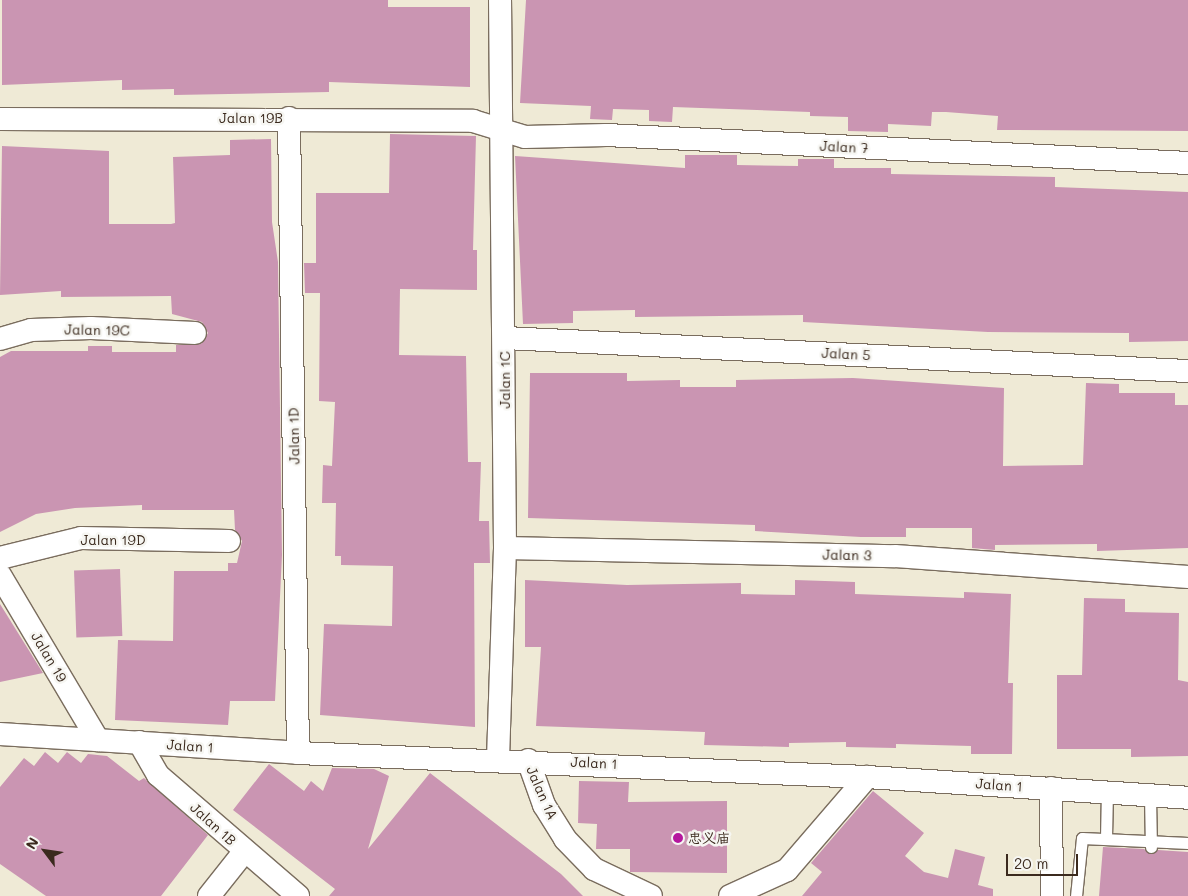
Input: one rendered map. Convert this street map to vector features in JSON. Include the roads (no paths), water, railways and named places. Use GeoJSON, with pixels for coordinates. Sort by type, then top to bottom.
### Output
{"type":"FeatureCollection","features":[{"type":"Feature","properties":{"kind":"street","name":"Jalan 1C"},"geometry":{"type":"LineString","coordinates":[[498,759],[505,548],[505,338],[500,129],[500,0]]}},
{"type":"Feature","properties":{"kind":"street","name":"Jalan 19B"},"geometry":{"type":"LineString","coordinates":[[0,119],[289,118],[473,121],[500,129]]}},
{"type":"Feature","properties":{"kind":"street","name":"Jalan 1D"},"geometry":{"type":"LineString","coordinates":[[289,118],[298,753]]}},
{"type":"Feature","properties":{"kind":"street","name":"Jalan 7"},"geometry":{"type":"LineString","coordinates":[[500,129],[525,137],[606,135],[1188,163]]}},
{"type":"Feature","properties":{"kind":"street","name":"Jalan 19C"},"geometry":{"type":"LineString","coordinates":[[0,339],[31,330],[91,328],[195,333]]}},
{"type":"Feature","properties":{"kind":"street","name":"Jalan 5"},"geometry":{"type":"LineString","coordinates":[[505,338],[1188,371]]}},
{"type":"Feature","properties":{"kind":"street","name":"Jalan 19D"},"geometry":{"type":"LineString","coordinates":[[0,558],[81,538],[229,542]]}},
{"type":"Feature","properties":{"kind":"street","name":"Jalan 3"},"geometry":{"type":"LineString","coordinates":[[505,548],[895,556],[1188,577]]}},
{"type":"Feature","properties":{"kind":"street","name":"Jalan 19"},"geometry":{"type":"LineString","coordinates":[[0,574],[98,740]]}},
{"type":"Feature","properties":{"kind":"street","name":"Jalan 1"},"geometry":{"type":"LineString","coordinates":[[0,734],[298,753],[528,760],[868,777],[1188,798]]}},
{"type":"Feature","properties":{"kind":"street","name":"Jalan 1B"},"geometry":{"type":"LineString","coordinates":[[139,742],[158,775],[244,852],[298,896]]}},
{"type":"Feature","properties":{"kind":"street","name":"Jalan 1A"},"geometry":{"type":"LineString","coordinates":[[528,760],[544,805],[565,839],[594,869],[652,896]]}},
{"type":"Feature","properties":{"kind":"street"},"geometry":{"type":"LineString","coordinates":[[730,896],[787,870],[868,777]]}},
{"type":"Feature","properties":{"kind":"street"},"geometry":{"type":"LineString","coordinates":[[1051,788],[1052,896]]}},
{"type":"Feature","properties":{"kind":"street"},"geometry":{"type":"LineString","coordinates":[[209,896],[244,852]]}},
{"type":"Feature","properties":{"kind":"lane"},"geometry":{"type":"LineString","coordinates":[[1106,838],[1107,792]]}},
{"type":"Feature","properties":{"kind":"lane"},"geometry":{"type":"LineString","coordinates":[[1150,796],[1151,844]]}},
{"type":"Feature","properties":{"kind":"lane"},"geometry":{"type":"LineString","coordinates":[[1076,896],[1079,844],[1082,838],[1106,838],[1151,844],[1188,843]]}},
{"type":"Feature","properties":{"kind":"place","name":"忠义庙"},"geometry":{"type":"Point","coordinates":[678,838]}}]}
